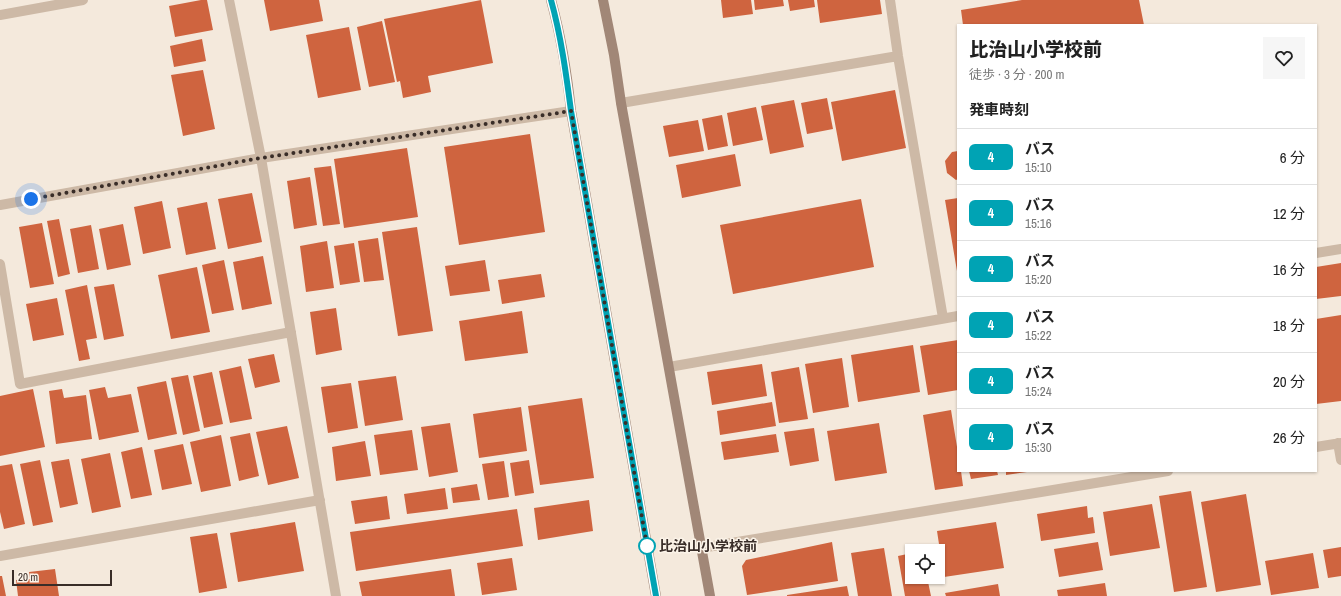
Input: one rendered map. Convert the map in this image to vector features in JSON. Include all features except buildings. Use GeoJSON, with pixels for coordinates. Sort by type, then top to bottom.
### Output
{"type":"FeatureCollection","features":[{"type":"Feature","properties":{"kind":"street"},"geometry":{"type":"LineString","coordinates":[[0,15],[83,0]]}},
{"type":"Feature","properties":{"kind":"street"},"geometry":{"type":"LineString","coordinates":[[229,0],[261,158],[336,596]]}},
{"type":"Feature","properties":{"kind":"street"},"geometry":{"type":"LineString","coordinates":[[551,0],[565,63],[571,111],[656,596]]}},
{"type":"Feature","properties":{"kind":"street"},"geometry":{"type":"LineString","coordinates":[[603,0],[710,596]]}},
{"type":"Feature","properties":{"kind":"street"},"geometry":{"type":"LineString","coordinates":[[890,0],[898,56],[943,318]]}},
{"type":"Feature","properties":{"kind":"street"},"geometry":{"type":"LineString","coordinates":[[621,104],[898,56]]}},
{"type":"Feature","properties":{"kind":"street"},"geometry":{"type":"LineString","coordinates":[[0,205],[261,158],[571,111]]}},
{"type":"Feature","properties":{"kind":"street"},"geometry":{"type":"LineString","coordinates":[[1317,253],[1341,248]]}},
{"type":"Feature","properties":{"kind":"street"},"geometry":{"type":"LineString","coordinates":[[0,264],[20,384],[291,332]]}},
{"type":"Feature","properties":{"kind":"street"},"geometry":{"type":"LineString","coordinates":[[669,367],[957,316]]}},
{"type":"Feature","properties":{"kind":"street"},"geometry":{"type":"LineString","coordinates":[[1317,447],[1340,443],[1341,460]]}},
{"type":"Feature","properties":{"kind":"street"},"geometry":{"type":"LineString","coordinates":[[701,548],[1162,472]]}},
{"type":"Feature","properties":{"kind":"street"},"geometry":{"type":"LineString","coordinates":[[0,556],[320,500]]}},
{"type":"Feature","properties":{"kind":"bus line","name":"4"},"geometry":{"type":"LineString","coordinates":[[551,0],[565,63],[571,111],[656,596]]}},
{"type":"Feature","properties":{"kind":"place","name":"比治山小学校前"},"geometry":{"type":"Point","coordinates":[647,546]}},
{"type":"Feature","properties":{"kind":"route"},"geometry":{"type":"LineString","coordinates":[[31,199],[261,158],[571,111],[647,546]]}}]}
